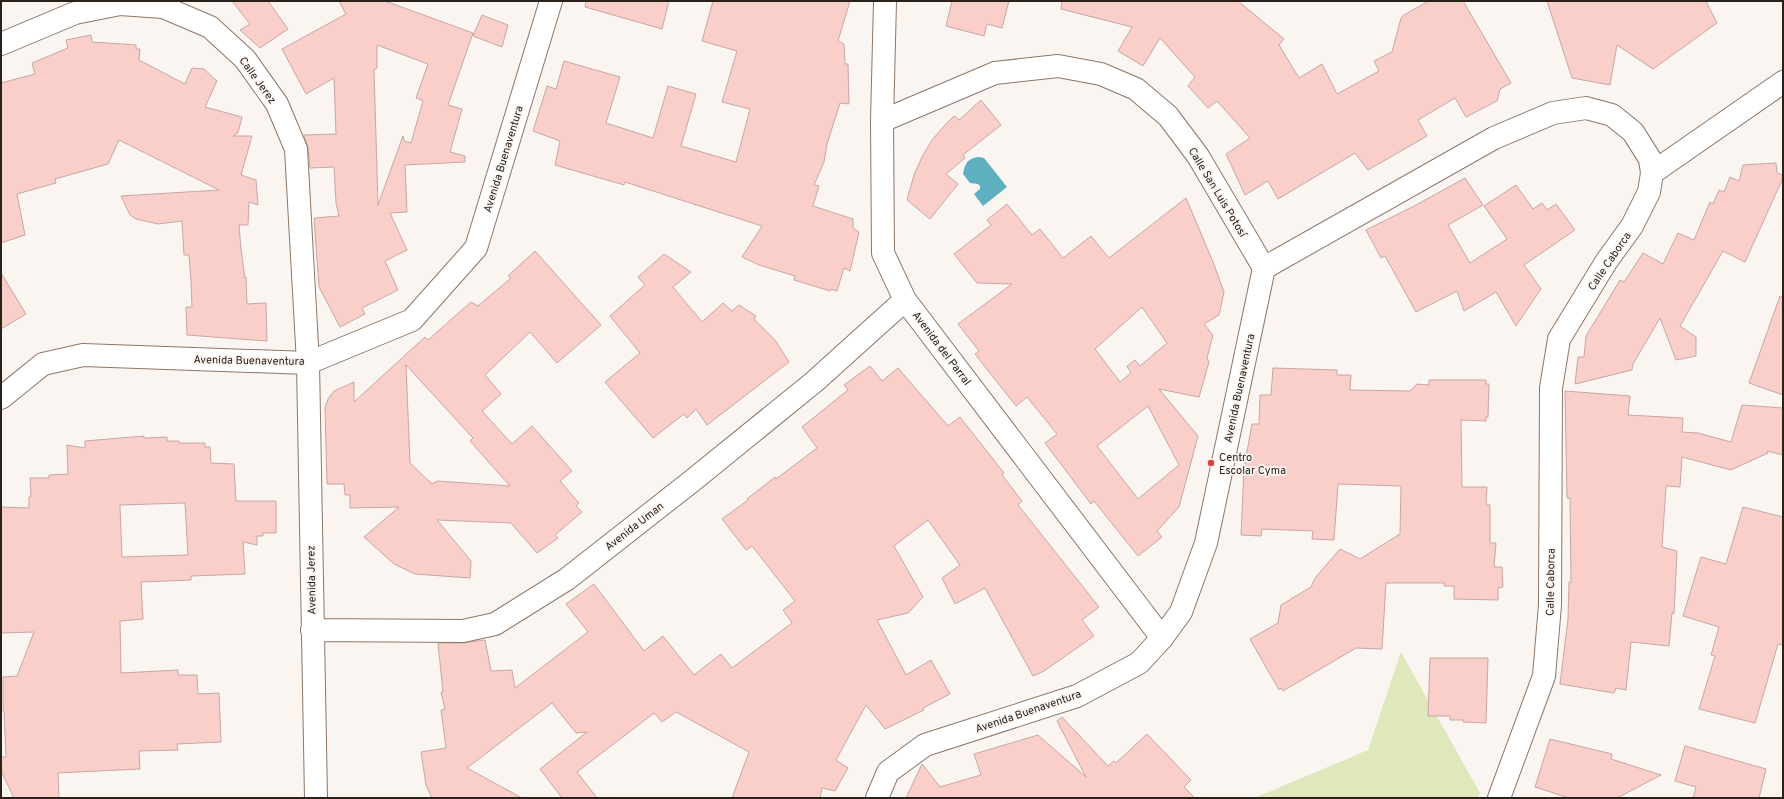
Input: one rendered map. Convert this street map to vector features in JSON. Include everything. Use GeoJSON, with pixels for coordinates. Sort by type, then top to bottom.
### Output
{"type":"FeatureCollection","features":[{"type":"Feature","properties":{"kind":"street","name":"Avenida Buenaventura"},"geometry":{"type":"LineString","coordinates":[[1,398],[43,364],[84,355],[308,363],[412,320],[476,248],[551,1]]}},
{"type":"Feature","properties":{"kind":"street","name":"Avenida del Parral"},"geometry":{"type":"LineString","coordinates":[[885,1],[882,121],[884,253],[905,300],[1162,638]]}},
{"type":"Feature","properties":{"kind":"street","name":"Calle Jerez"},"geometry":{"type":"LineString","coordinates":[[1,44],[75,13],[120,4],[163,7],[210,27],[245,60],[277,104],[296,149],[308,363]]}},
{"type":"Feature","properties":{"kind":"street","name":"Calle San Luis Potosí"},"geometry":{"type":"LineString","coordinates":[[882,121],[995,73],[1058,66],[1101,74],[1136,90],[1168,116],[1198,156],[1264,268]]}},
{"type":"Feature","properties":{"kind":"street"},"geometry":{"type":"LineString","coordinates":[[1652,173],[1783,82]]}},
{"type":"Feature","properties":{"kind":"street","name":"Calle Caborca"},"geometry":{"type":"LineString","coordinates":[[1264,268],[1494,138],[1553,113],[1586,108],[1612,115],[1633,132],[1650,159],[1652,173],[1649,192],[1632,226],[1606,262],[1559,339],[1552,388],[1550,605],[1544,676],[1499,798]]}},
{"type":"Feature","properties":{"kind":"street","name":"Avenida Buenaventura"},"geometry":{"type":"LineString","coordinates":[[877,798],[888,772],[925,745],[1077,696],[1139,663],[1162,638],[1181,612],[1206,543],[1264,268]]}},
{"type":"Feature","properties":{"kind":"street","name":"Avenida Uman"},"geometry":{"type":"LineString","coordinates":[[312,630],[463,631],[495,624],[567,579],[692,481],[814,382],[905,300]]}},
{"type":"Feature","properties":{"kind":"street","name":"Avenida Jerez"},"geometry":{"type":"LineString","coordinates":[[308,363],[316,798]]}},
{"type":"Feature","properties":{"kind":"green space"},"geometry":{"type":"Polygon","coordinates":[[[1401,652],[1480,793],[1478,798],[1254,798],[1368,750],[1401,652]]]}},
{"type":"Feature","properties":{"kind":"water"},"geometry":{"type":"Polygon","coordinates":[[[979,157],[984,158],[1007,187],[983,206],[974,194],[980,189],[980,186],[978,184],[970,183],[963,174],[968,162],[979,157]]]}},
{"type":"Feature","properties":{"kind":"building"},"geometry":{"type":"Polygon","coordinates":[[[232,1],[268,1],[288,29],[260,48],[240,30],[250,24],[232,1]]]}},
{"type":"Feature","properties":{"kind":"building"},"geometry":{"type":"Polygon","coordinates":[[[339,1],[385,1],[473,33],[448,105],[462,109],[450,152],[465,156],[465,162],[405,165],[407,212],[390,213],[407,250],[385,261],[398,290],[362,308],[365,314],[340,327],[319,287],[314,218],[339,216],[336,203],[334,167],[310,168],[308,148],[304,135],[336,134],[334,78],[306,94],[282,49],[346,14],[339,1]],[[377,45],[377,68],[374,70],[378,205],[403,136],[404,141],[411,143],[423,101],[416,98],[428,64],[377,45]]]}},
{"type":"Feature","properties":{"kind":"building"},"geometry":{"type":"Polygon","coordinates":[[[586,1],[669,1],[662,29],[585,7],[586,1]]]}},
{"type":"Feature","properties":{"kind":"building"},"geometry":{"type":"Polygon","coordinates":[[[713,1],[850,1],[838,41],[844,44],[845,64],[848,64],[849,104],[840,103],[827,144],[824,162],[814,185],[819,186],[813,206],[853,219],[853,228],[859,232],[850,271],[844,268],[837,291],[831,289],[830,291],[794,280],[795,276],[759,265],[742,257],[762,226],[625,182],[624,185],[555,165],[560,141],[533,131],[547,86],[556,89],[564,61],[620,77],[606,123],[653,138],[668,86],[696,94],[681,146],[736,162],[750,109],[722,102],[737,51],[702,41],[713,1]]]}},
{"type":"Feature","properties":{"kind":"building"},"geometry":{"type":"Polygon","coordinates":[[[952,1],[1009,1],[1002,28],[987,24],[984,36],[946,26],[952,1]]]}},
{"type":"Feature","properties":{"kind":"building"},"geometry":{"type":"Polygon","coordinates":[[[1062,1],[1238,1],[1284,39],[1279,45],[1299,78],[1322,64],[1337,94],[1379,71],[1374,61],[1392,52],[1401,18],[1404,15],[1429,1],[1463,1],[1511,83],[1500,89],[1497,101],[1466,117],[1455,98],[1418,120],[1427,136],[1368,170],[1355,153],[1278,199],[1268,181],[1245,195],[1226,154],[1250,138],[1217,101],[1208,108],[1188,86],[1195,77],[1160,38],[1143,66],[1118,51],[1132,27],[1061,9],[1062,1]]]}},
{"type":"Feature","properties":{"kind":"building"},"geometry":{"type":"Polygon","coordinates":[[[1547,1],[1706,1],[1717,23],[1653,69],[1617,45],[1610,85],[1572,78],[1547,1]]]}},
{"type":"Feature","properties":{"kind":"building"},"geometry":{"type":"Polygon","coordinates":[[[482,15],[508,25],[502,47],[473,36],[482,15]]]}},
{"type":"Feature","properties":{"kind":"building"},"geometry":{"type":"Polygon","coordinates":[[[91,35],[92,42],[136,45],[136,49],[140,49],[139,60],[185,84],[192,68],[204,69],[217,81],[205,107],[242,117],[238,133],[233,136],[252,136],[241,175],[256,180],[258,205],[249,202],[248,225],[239,225],[245,278],[246,277],[247,304],[266,303],[267,341],[187,335],[186,307],[192,307],[191,281],[189,255],[184,255],[182,221],[158,224],[136,219],[130,215],[121,196],[219,190],[119,140],[108,164],[55,179],[56,183],[17,194],[25,235],[1,243],[1,83],[35,74],[32,63],[68,48],[66,40],[91,35]]]}},
{"type":"Feature","properties":{"kind":"building"},"geometry":{"type":"Polygon","coordinates":[[[981,100],[1001,125],[963,155],[965,158],[946,174],[958,184],[930,219],[907,200],[914,175],[932,140],[945,125],[954,116],[959,120],[981,100]]]}},
{"type":"Feature","properties":{"kind":"building"},"geometry":{"type":"Polygon","coordinates":[[[1776,163],[1777,173],[1783,175],[1783,178],[1745,262],[1723,251],[1680,326],[1696,337],[1696,356],[1676,360],[1660,318],[1633,364],[1632,370],[1575,384],[1578,357],[1584,357],[1586,336],[1620,280],[1624,282],[1643,253],[1663,264],[1678,233],[1694,240],[1710,202],[1713,204],[1719,190],[1724,192],[1730,177],[1739,181],[1743,165],[1776,163]]]}},
{"type":"Feature","properties":{"kind":"building"},"geometry":{"type":"Polygon","coordinates":[[[1465,178],[1483,205],[1448,225],[1470,263],[1507,239],[1484,206],[1516,185],[1533,209],[1542,203],[1547,210],[1556,204],[1575,230],[1524,265],[1541,289],[1516,326],[1496,292],[1464,311],[1457,291],[1416,312],[1385,256],[1381,258],[1366,230],[1465,178]]]}},
{"type":"Feature","properties":{"kind":"building"},"geometry":{"type":"Polygon","coordinates":[[[1186,198],[1224,292],[1219,315],[1204,324],[1213,335],[1207,358],[1209,362],[1199,397],[1159,389],[1198,436],[1179,507],[1157,531],[1162,537],[1138,556],[1094,501],[1091,504],[1045,443],[1057,434],[1027,397],[1016,406],[975,354],[979,351],[958,324],[1012,284],[977,283],[954,254],[991,225],[987,220],[1007,204],[1032,235],[1040,229],[1063,258],[1091,236],[1109,258],[1186,198]],[[1142,307],[1095,349],[1120,382],[1131,373],[1127,366],[1135,360],[1140,366],[1167,343],[1142,307]],[[1148,406],[1097,446],[1138,499],[1179,465],[1148,406]]]}},
{"type":"Feature","properties":{"kind":"building"},"geometry":{"type":"Polygon","coordinates":[[[535,251],[601,325],[557,363],[530,332],[485,375],[501,394],[482,411],[512,444],[532,426],[572,471],[560,481],[579,503],[576,506],[582,512],[555,535],[558,538],[537,553],[511,523],[437,520],[471,561],[470,578],[415,574],[394,564],[364,537],[399,507],[350,508],[350,495],[345,495],[344,484],[327,484],[325,408],[328,399],[334,391],[354,382],[354,402],[425,337],[428,340],[471,302],[478,306],[511,278],[508,276],[535,251]],[[406,365],[410,463],[432,484],[437,481],[510,486],[470,441],[473,438],[406,365]]]}},
{"type":"Feature","properties":{"kind":"building"},"geometry":{"type":"Polygon","coordinates":[[[664,254],[691,272],[673,287],[702,322],[723,303],[732,311],[739,305],[756,316],[754,319],[775,340],[789,362],[707,425],[696,409],[687,418],[684,414],[653,438],[605,382],[640,353],[610,316],[645,285],[638,277],[664,254]]]}},
{"type":"Feature","properties":{"kind":"building"},"geometry":{"type":"Polygon","coordinates":[[[1,273],[26,314],[1,329],[1,273]]]}},
{"type":"Feature","properties":{"kind":"building"},"geometry":{"type":"Polygon","coordinates":[[[1780,296],[1783,297],[1783,395],[1749,383],[1780,296]]]}},
{"type":"Feature","properties":{"kind":"building"},"geometry":{"type":"Polygon","coordinates":[[[870,366],[882,381],[898,368],[948,426],[960,417],[1004,473],[1002,475],[1022,501],[1018,505],[1099,607],[1082,620],[1094,636],[1044,671],[1033,676],[985,588],[955,604],[942,578],[960,565],[928,520],[894,546],[923,597],[908,613],[877,620],[906,675],[931,660],[950,694],[923,708],[924,710],[885,729],[866,705],[836,760],[848,768],[835,791],[822,788],[820,798],[732,798],[749,752],[676,712],[662,722],[654,713],[577,772],[597,798],[562,798],[540,769],[587,732],[576,733],[552,703],[467,768],[522,798],[432,798],[426,785],[421,752],[446,748],[441,710],[445,709],[441,692],[443,692],[438,643],[463,643],[485,640],[491,671],[512,670],[515,688],[588,632],[566,604],[594,584],[644,651],[663,636],[694,675],[721,654],[732,668],[792,623],[783,610],[795,601],[752,546],[746,550],[722,519],[748,500],[747,499],[775,477],[776,479],[817,448],[802,427],[848,390],[844,385],[870,366]]]}},
{"type":"Feature","properties":{"kind":"building"},"geometry":{"type":"Polygon","coordinates":[[[1273,368],[1337,370],[1337,375],[1351,375],[1350,390],[1410,391],[1417,384],[1429,385],[1429,380],[1486,380],[1486,384],[1489,384],[1488,417],[1486,417],[1486,421],[1461,420],[1462,487],[1487,487],[1486,505],[1490,505],[1490,543],[1496,543],[1494,567],[1502,567],[1503,587],[1498,588],[1498,600],[1454,599],[1454,586],[1444,586],[1445,583],[1386,583],[1382,649],[1356,648],[1283,691],[1281,688],[1279,690],[1250,639],[1278,623],[1281,605],[1311,587],[1315,578],[1340,549],[1360,559],[1400,534],[1401,486],[1338,484],[1334,540],[1312,539],[1313,531],[1262,529],[1261,536],[1241,535],[1244,468],[1252,424],[1259,424],[1260,395],[1271,395],[1273,368]]]}},
{"type":"Feature","properties":{"kind":"building"},"geometry":{"type":"Polygon","coordinates":[[[1565,391],[1630,396],[1628,415],[1683,418],[1682,432],[1698,433],[1731,442],[1742,405],[1783,408],[1783,455],[1767,451],[1768,453],[1731,470],[1682,457],[1680,487],[1666,486],[1662,547],[1677,551],[1674,614],[1672,613],[1669,646],[1631,642],[1626,690],[1616,688],[1614,693],[1560,684],[1568,619],[1569,582],[1571,582],[1570,498],[1567,498],[1565,391]]]}},
{"type":"Feature","properties":{"kind":"building"},"geometry":{"type":"Polygon","coordinates":[[[144,436],[144,438],[167,437],[167,441],[179,441],[179,443],[205,443],[205,447],[210,447],[211,463],[234,464],[236,501],[276,501],[276,533],[263,533],[263,536],[257,536],[257,545],[243,542],[245,574],[191,576],[191,580],[141,582],[143,619],[120,621],[121,673],[178,670],[178,675],[197,675],[198,694],[219,693],[221,742],[177,744],[178,750],[139,751],[140,769],[58,773],[59,798],[14,798],[2,773],[1,757],[6,757],[3,711],[3,677],[17,676],[34,632],[1,633],[1,507],[29,508],[29,497],[31,497],[30,478],[49,478],[49,475],[68,474],[67,445],[85,448],[85,441],[144,436]],[[185,503],[120,505],[122,557],[188,555],[185,503]]]}},
{"type":"Feature","properties":{"kind":"building"},"geometry":{"type":"Polygon","coordinates":[[[1743,507],[1783,517],[1783,645],[1778,644],[1755,723],[1699,709],[1715,656],[1711,655],[1719,627],[1683,616],[1701,557],[1726,564],[1743,507]]]}},
{"type":"Feature","properties":{"kind":"building"},"geometry":{"type":"Polygon","coordinates":[[[1430,658],[1488,658],[1486,723],[1450,720],[1450,716],[1428,716],[1430,658]]]}},
{"type":"Feature","properties":{"kind":"building"},"geometry":{"type":"Polygon","coordinates":[[[1062,717],[1108,766],[1114,761],[1116,763],[1147,734],[1191,780],[1184,787],[1195,798],[906,798],[922,764],[940,787],[981,775],[974,754],[1038,735],[1086,777],[1057,721],[1062,717]]]}},
{"type":"Feature","properties":{"kind":"building"},"geometry":{"type":"Polygon","coordinates":[[[1550,739],[1612,754],[1611,759],[1661,775],[1617,798],[1569,798],[1535,787],[1550,739]]]}},
{"type":"Feature","properties":{"kind":"building"},"geometry":{"type":"Polygon","coordinates":[[[1685,746],[1766,769],[1759,798],[1693,798],[1696,787],[1675,781],[1685,746]]]}},
{"type":"Feature","properties":{"kind":"place","name":"Centro Escolar Cyma"},"geometry":{"type":"Point","coordinates":[1211,463]}}]}
